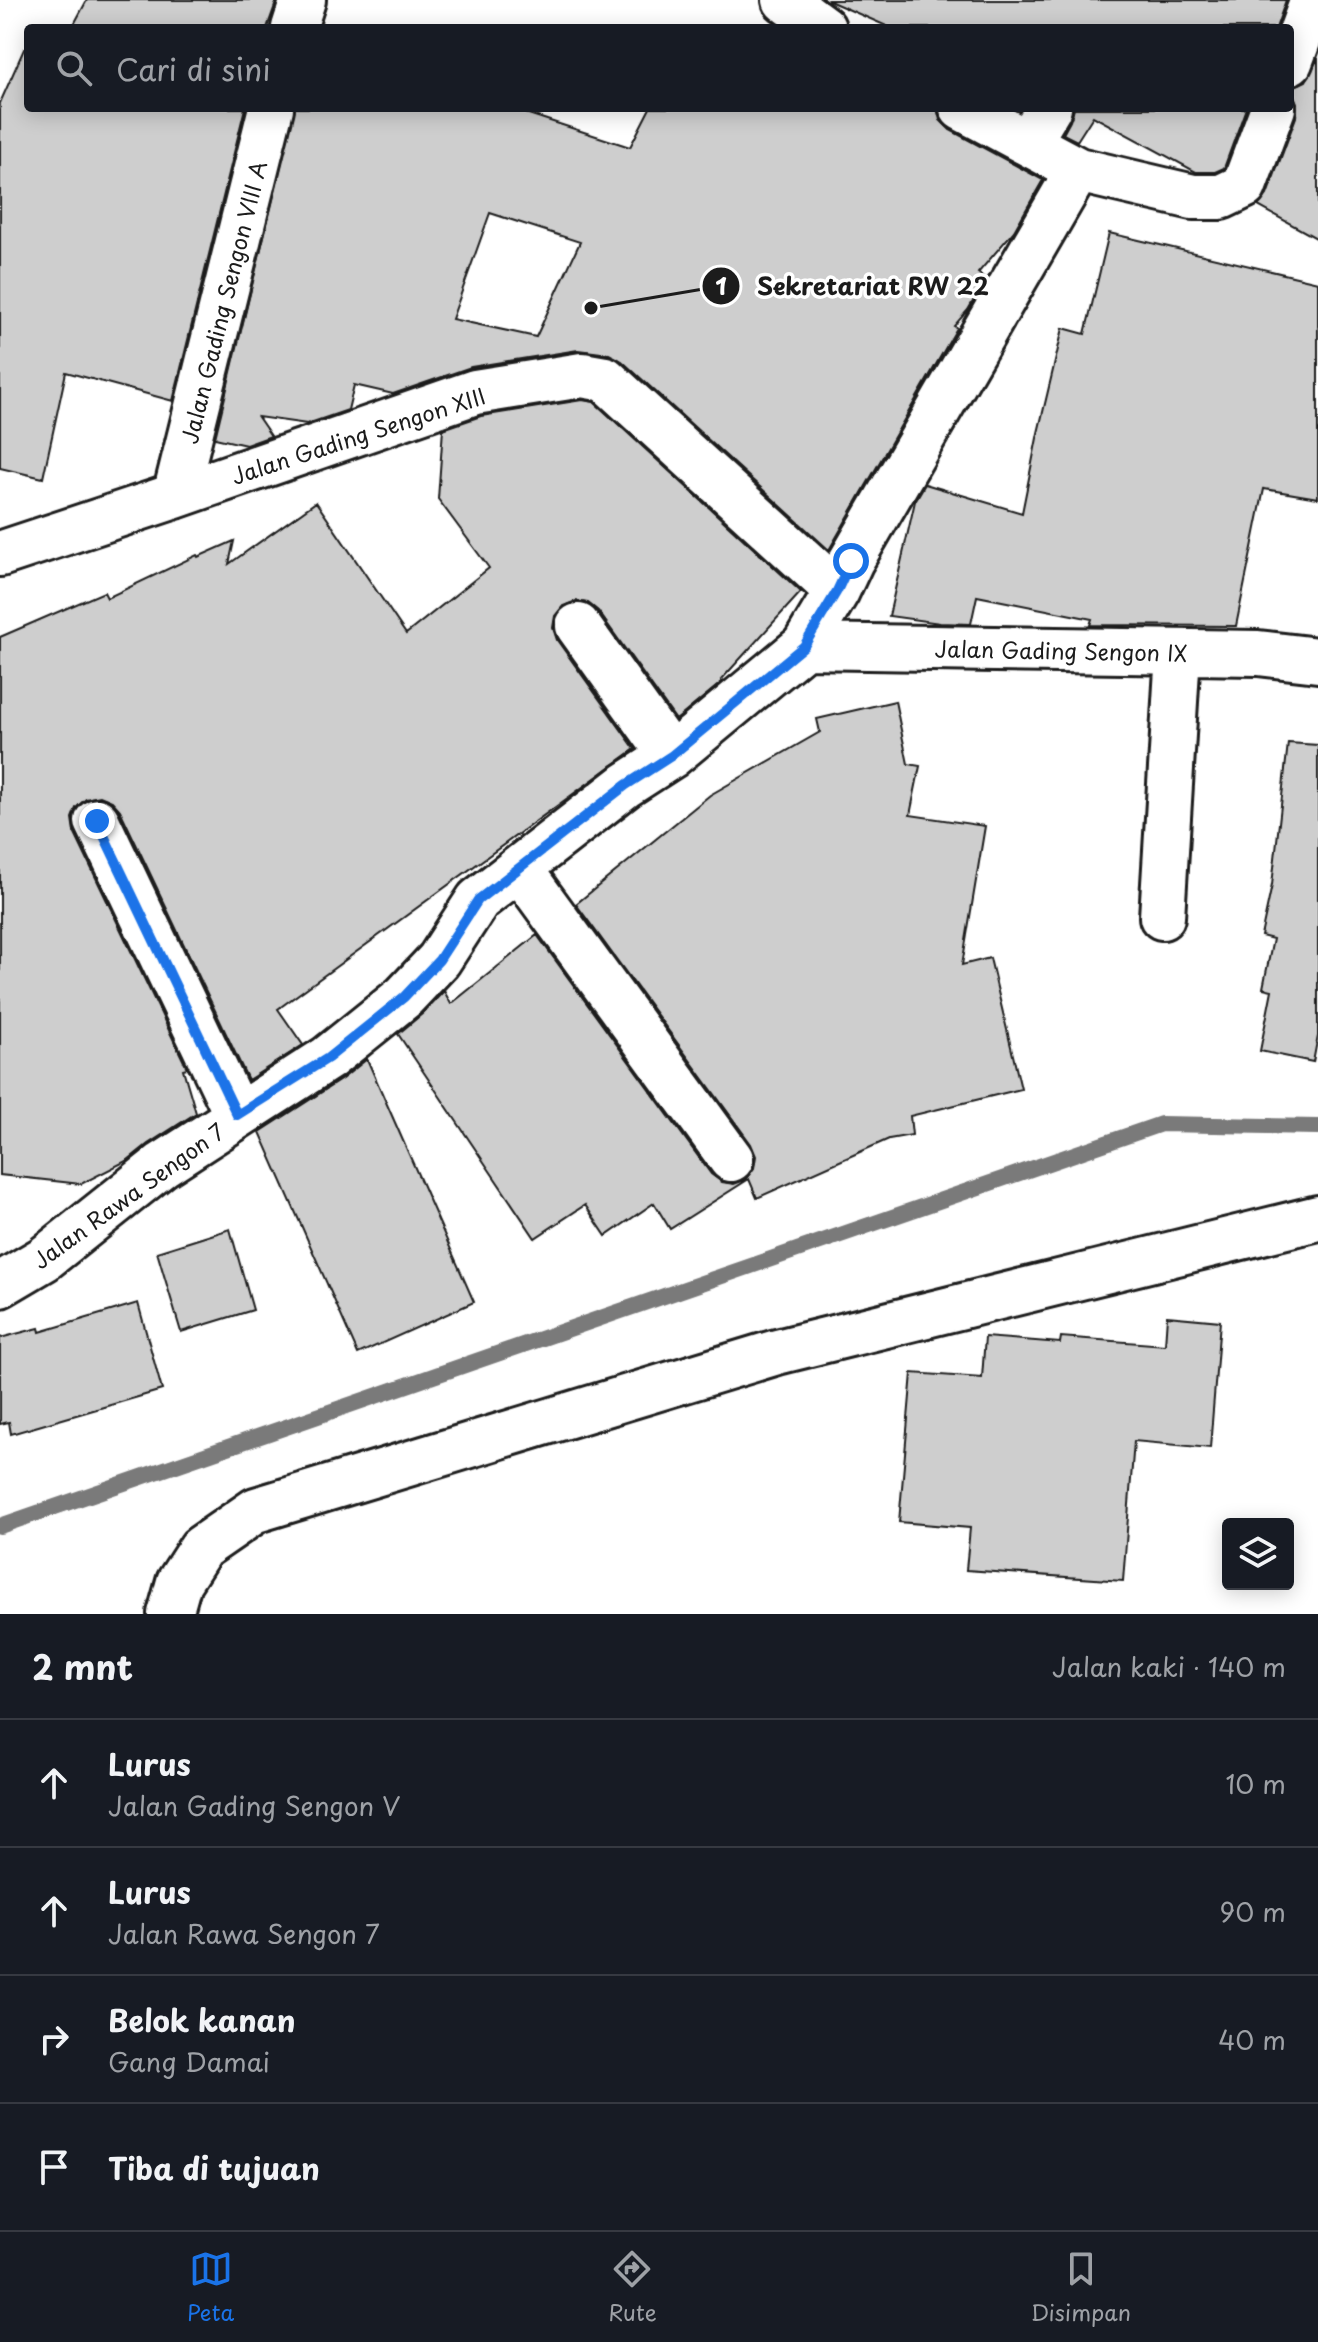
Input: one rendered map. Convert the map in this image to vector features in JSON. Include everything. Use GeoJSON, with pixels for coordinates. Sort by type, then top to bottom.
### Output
{"type":"FeatureCollection","features":[{"type":"Feature","properties":{"kind":"street"},"geometry":{"type":"LineString","coordinates":[[295,24],[303,0]]}},
{"type":"Feature","properties":{"kind":"street"},"geometry":{"type":"LineString","coordinates":[[785,0],[818,24]]}},
{"type":"Feature","properties":{"kind":"street"},"geometry":{"type":"LineString","coordinates":[[1294,51],[1313,0]]}},
{"type":"Feature","properties":{"kind":"street","name":"Jalan Gading Sengon VIII A"},"geometry":{"type":"LineString","coordinates":[[175,496],[270,112]]}},
{"type":"Feature","properties":{"kind":"street"},"geometry":{"type":"LineString","coordinates":[[979,112],[1039,126],[1078,170],[1193,197],[1221,197],[1244,186],[1272,112]]}},
{"type":"Feature","properties":{"kind":"street","name":"Jalan Rawa Sengon 7"},"geometry":{"type":"LineString","coordinates":[[0,1285],[44,1259],[162,1165],[328,1058],[404,997],[439,960],[478,900],[626,785],[671,756],[804,646],[1078,170]]}},
{"type":"Feature","properties":{"kind":"street","name":"Jalan Gading Sengon XIII"},"geometry":{"type":"LineString","coordinates":[[0,554],[475,392],[582,375],[605,379],[837,591]]}},
{"type":"Feature","properties":{"kind":"street"},"geometry":{"type":"LineString","coordinates":[[578,626],[671,756]]}},
{"type":"Feature","properties":{"kind":"street","name":"Jalan Gading Sengon IX"},"geometry":{"type":"LineString","coordinates":[[804,646],[1258,653],[1318,660]]}},
{"type":"Feature","properties":{"kind":"street"},"geometry":{"type":"LineString","coordinates":[[1162,917],[1178,652]]}},
{"type":"Feature","properties":{"kind":"street"},"geometry":{"type":"LineString","coordinates":[[97,821],[237,1115]]}},
{"type":"Feature","properties":{"kind":"street"},"geometry":{"type":"LineString","coordinates":[[519,868],[731,1159]]}},
{"type":"Feature","properties":{"kind":"street"},"geometry":{"type":"LineString","coordinates":[[170,1614],[179,1582],[201,1548],[256,1510],[777,1352],[1318,1218]]}},
{"type":"Feature","properties":{"kind":"building"},"geometry":{"type":"Polygon","coordinates":[[[87,0],[277,0],[268,24],[74,24],[87,0]]]}},
{"type":"Feature","properties":{"kind":"building"},"geometry":{"type":"Polygon","coordinates":[[[827,0],[1286,0],[1277,24],[882,24],[827,0]]]}},
{"type":"Feature","properties":{"kind":"building"},"geometry":{"type":"Polygon","coordinates":[[[24,49],[24,112],[244,112],[173,401],[66,372],[43,478],[0,468],[0,103],[24,49]]]}},
{"type":"Feature","properties":{"kind":"building"},"geometry":{"type":"Polygon","coordinates":[[[1318,58],[1318,239],[1258,206],[1267,195],[1296,117],[1294,86],[1306,81],[1318,58]]]}},
{"type":"Feature","properties":{"kind":"building"},"geometry":{"type":"Polygon","coordinates":[[[294,112],[522,112],[630,147],[648,112],[938,112],[940,120],[950,130],[1043,180],[1014,231],[978,273],[986,279],[968,310],[954,326],[957,328],[829,550],[622,361],[609,354],[578,350],[471,367],[393,394],[354,385],[348,410],[307,424],[258,417],[271,436],[246,445],[215,438],[294,112]],[[490,213],[452,319],[536,337],[580,242],[490,213]]]}},
{"type":"Feature","properties":{"kind":"building"},"geometry":{"type":"Polygon","coordinates":[[[1073,112],[1245,112],[1224,168],[1215,172],[1196,172],[1093,116],[1077,141],[1063,134],[1073,112]]]}},
{"type":"Feature","properties":{"kind":"building"},"geometry":{"type":"Polygon","coordinates":[[[1109,233],[1318,282],[1318,498],[1264,489],[1236,626],[1090,625],[1092,619],[977,596],[971,624],[889,616],[915,501],[925,484],[1022,513],[1063,328],[1085,334],[1109,233]]]}},
{"type":"Feature","properties":{"kind":"building"},"geometry":{"type":"Polygon","coordinates":[[[582,400],[594,402],[801,592],[722,682],[676,720],[598,611],[588,603],[576,601],[563,606],[555,616],[553,628],[557,640],[635,749],[278,1009],[303,1045],[248,1080],[120,810],[112,801],[100,796],[86,799],[76,808],[72,818],[74,832],[187,1068],[183,1069],[196,1113],[128,1160],[81,1184],[0,1175],[0,637],[104,592],[107,598],[234,541],[229,564],[316,502],[406,634],[489,568],[438,499],[443,429],[481,416],[582,400]]]}},
{"type":"Feature","properties":{"kind":"building"},"geometry":{"type":"Polygon","coordinates":[[[895,701],[908,764],[920,766],[910,815],[985,826],[962,965],[990,958],[1021,1089],[910,1116],[912,1135],[889,1139],[757,1198],[749,1179],[670,1229],[654,1203],[606,1236],[585,1205],[535,1238],[398,1034],[444,991],[451,1004],[537,935],[711,1174],[722,1182],[734,1184],[745,1180],[754,1168],[756,1156],[751,1144],[576,904],[710,795],[820,732],[817,719],[895,701]]]}},
{"type":"Feature","properties":{"kind":"building"},"geometry":{"type":"Polygon","coordinates":[[[1288,743],[1318,745],[1318,1036],[1313,1062],[1260,1051],[1272,990],[1263,988],[1273,939],[1261,936],[1272,885],[1288,743]]]}},
{"type":"Feature","properties":{"kind":"building"},"geometry":{"type":"Polygon","coordinates":[[[367,1059],[474,1302],[358,1354],[260,1132],[342,1079],[367,1059]]]}},
{"type":"Feature","properties":{"kind":"building"},"geometry":{"type":"Polygon","coordinates":[[[230,1229],[253,1310],[181,1332],[157,1252],[230,1229]]]}},
{"type":"Feature","properties":{"kind":"building"},"geometry":{"type":"Polygon","coordinates":[[[138,1303],[162,1390],[11,1434],[9,1422],[0,1424],[0,1338],[39,1328],[40,1332],[138,1303]]]}},
{"type":"Feature","properties":{"kind":"building"},"geometry":{"type":"Polygon","coordinates":[[[1167,1316],[1220,1321],[1210,1448],[1134,1441],[1123,1581],[966,1570],[970,1528],[899,1522],[912,1373],[982,1378],[985,1337],[1060,1343],[1061,1337],[1165,1345],[1167,1316]]]}},
{"type":"Feature","properties":{"kind":"waterway"},"geometry":{"type":"LineString","coordinates":[[0,1526],[1161,1124],[1318,1127]]}},
{"type":"Feature","properties":{"kind":"place","name":"Sekretariat RW 22"},"geometry":{"type":"Point","coordinates":[591,308]}},
{"type":"Feature","properties":{"kind":"route"},"geometry":{"type":"LineString","coordinates":[[97,821],[237,1115],[328,1058],[404,997],[439,960],[478,900],[626,785],[671,756],[804,646],[851,561]]}}]}
